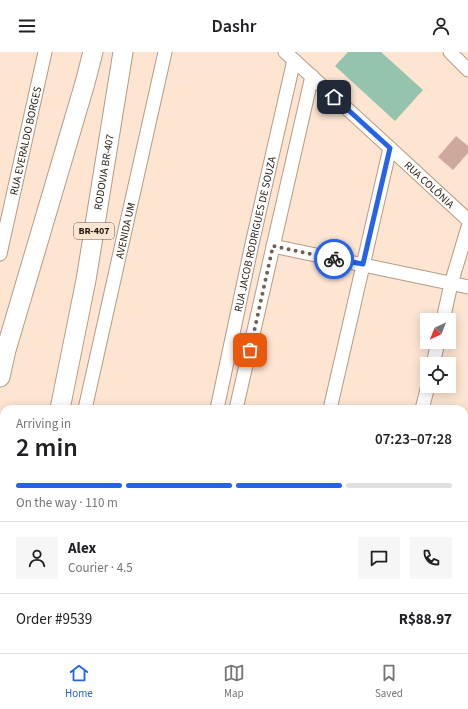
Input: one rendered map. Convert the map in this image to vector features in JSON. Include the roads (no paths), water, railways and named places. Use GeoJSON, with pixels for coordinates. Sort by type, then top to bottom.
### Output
{"type":"FeatureCollection","features":[{"type":"Feature","properties":{"kind":"highway"},"geometry":{"type":"LineString","coordinates":[[0,377],[3,350],[86,83],[93,52]]}},
{"type":"Feature","properties":{"kind":"highway","name":"RODOVIA BR-407"},"geometry":{"type":"LineString","coordinates":[[61,405],[86,280],[123,52]]}},
{"type":"Feature","properties":{"kind":"street","name":"RUA EVERALDO BORGES"},"geometry":{"type":"LineString","coordinates":[[0,254],[2,239],[45,52]]}},
{"type":"Feature","properties":{"kind":"street","name":"AVENIDA UM"},"geometry":{"type":"LineString","coordinates":[[86,405],[165,52]]}},
{"type":"Feature","properties":{"kind":"street"},"geometry":{"type":"LineString","coordinates":[[450,52],[468,70]]}},
{"type":"Feature","properties":{"kind":"street","name":"RUA COLÔNIA"},"geometry":{"type":"LineString","coordinates":[[289,56],[468,220]]}},
{"type":"Feature","properties":{"kind":"street","name":"RUA JACOB RODRIGUES DE SOUZA"},"geometry":{"type":"LineString","coordinates":[[217,405],[252,244],[289,56]]}},
{"type":"Feature","properties":{"kind":"street","name":"RUA JACOB RODRIGUES DE SOUZA"},"geometry":{"type":"LineString","coordinates":[[237,405],[312,76]]}},
{"type":"Feature","properties":{"kind":"street"},"geometry":{"type":"LineString","coordinates":[[331,405],[390,148]]}},
{"type":"Feature","properties":{"kind":"street"},"geometry":{"type":"LineString","coordinates":[[445,313],[451,284],[468,227]]}},
{"type":"Feature","properties":{"kind":"street"},"geometry":{"type":"LineString","coordinates":[[273,246],[468,287]]}},
{"type":"Feature","properties":{"kind":"street"},"geometry":{"type":"LineString","coordinates":[[423,405],[426,393]]}}]}
